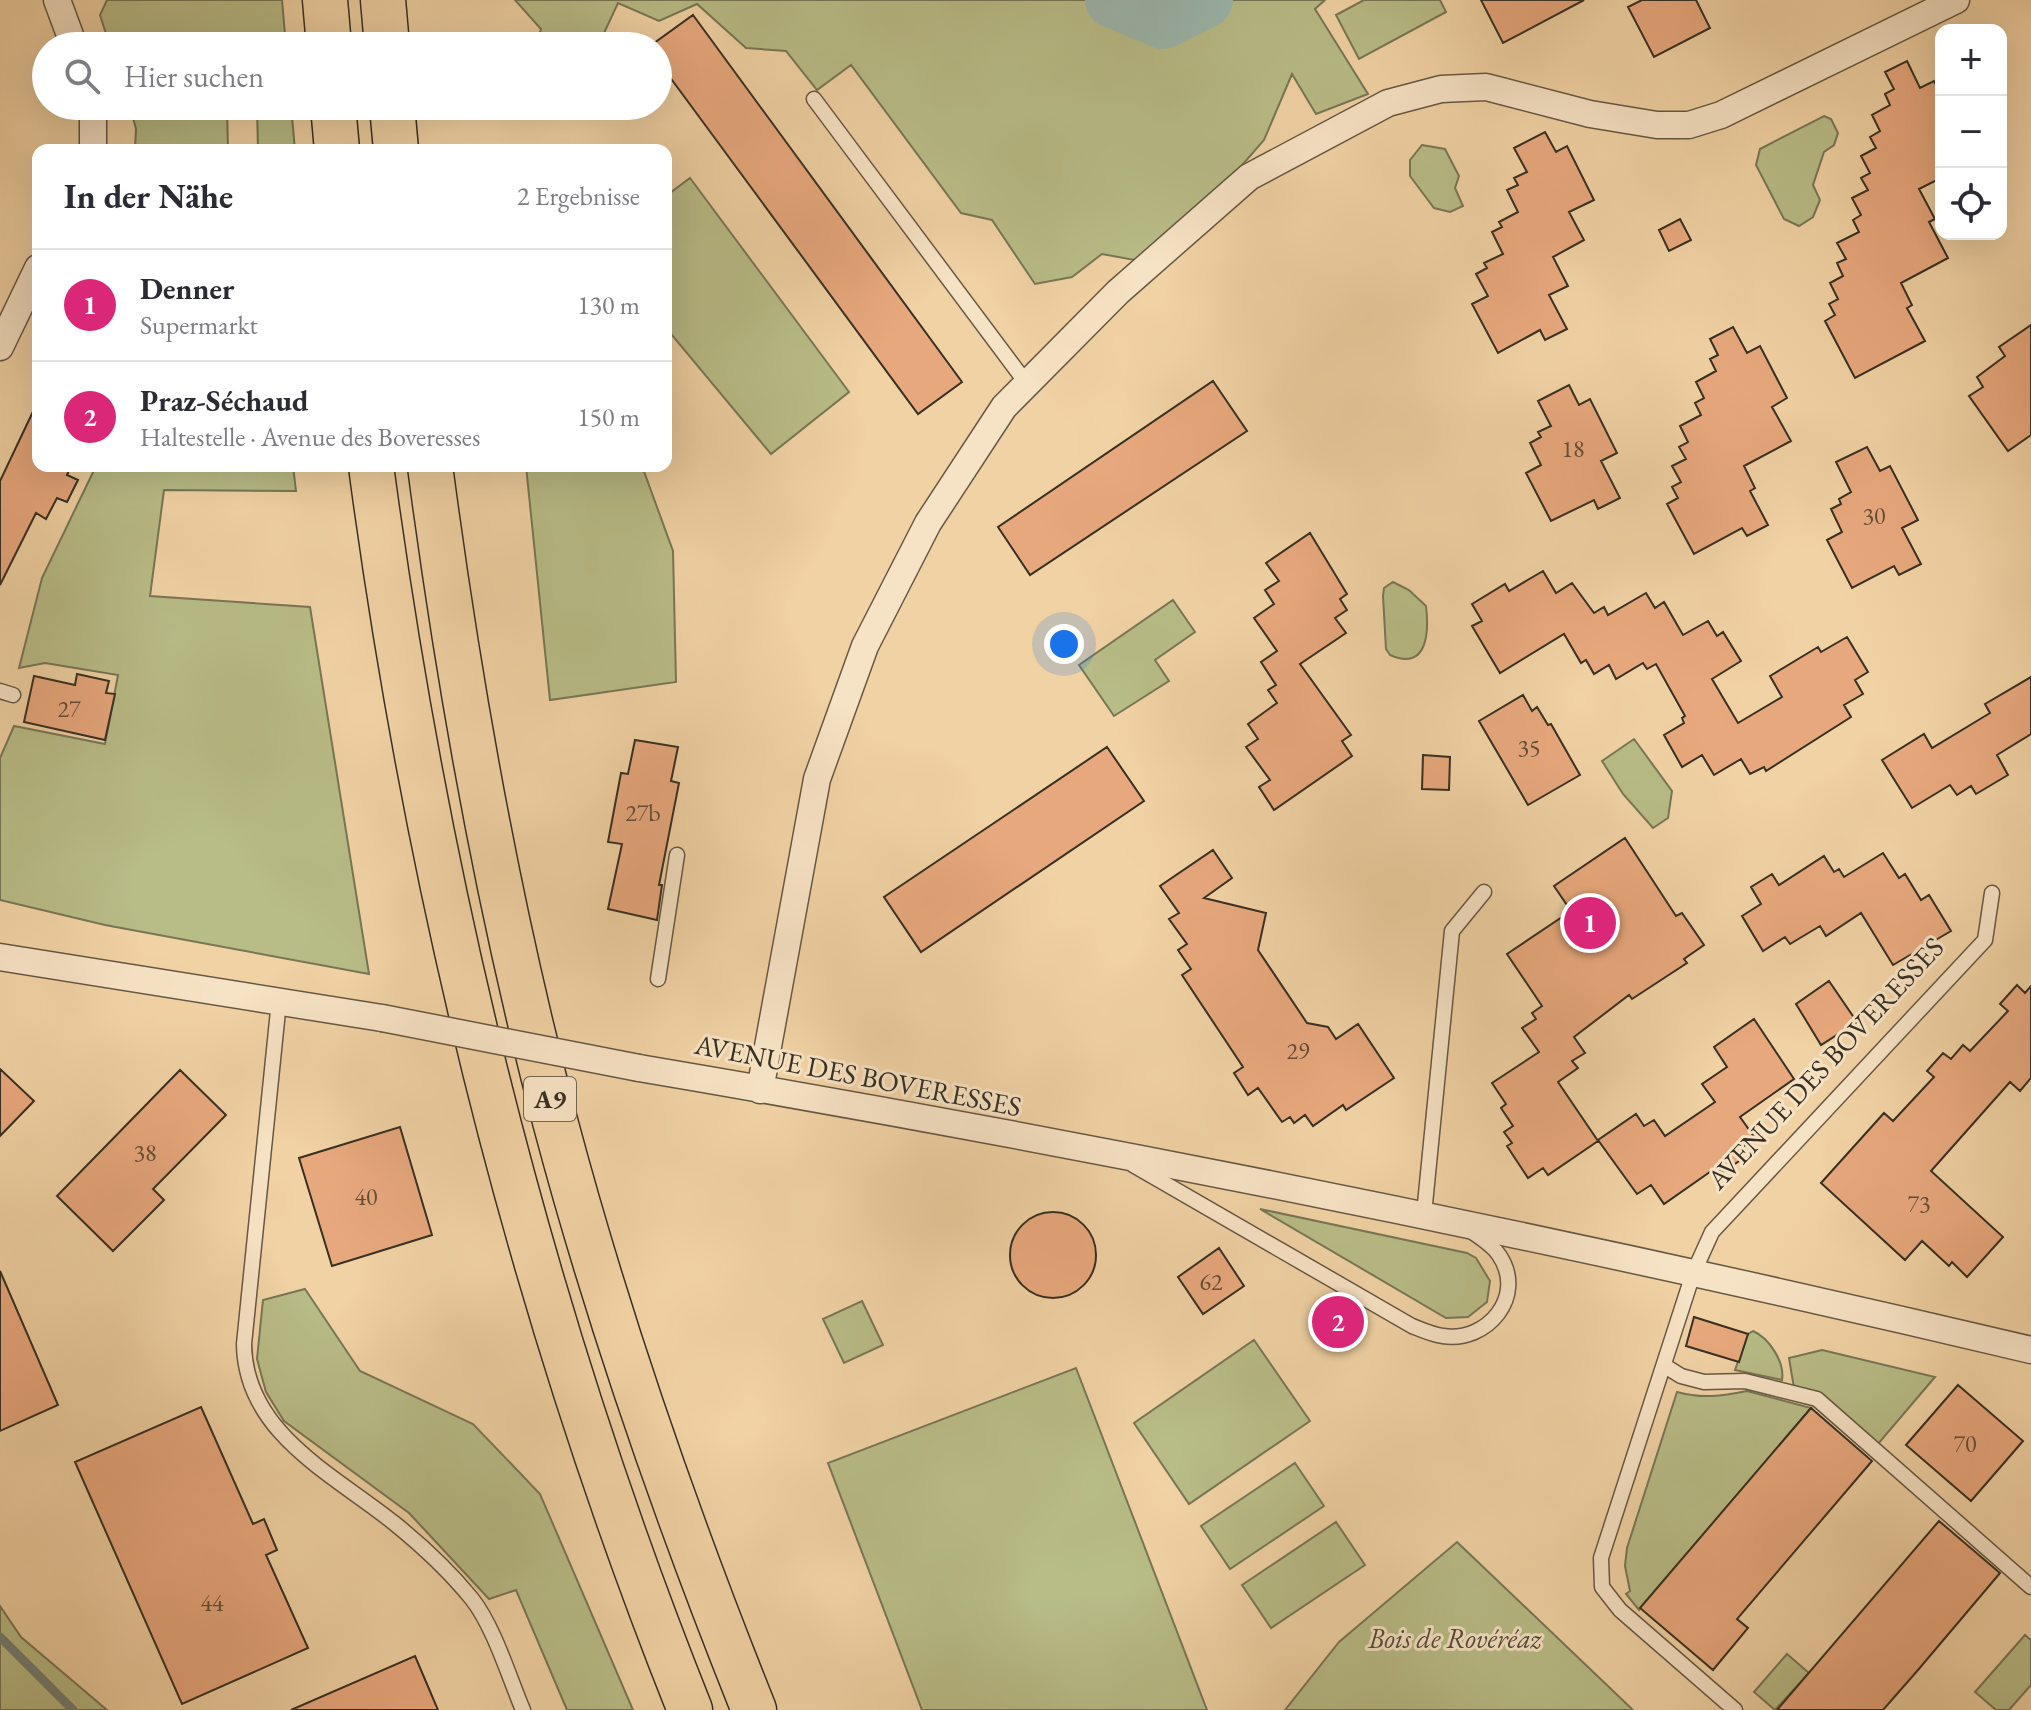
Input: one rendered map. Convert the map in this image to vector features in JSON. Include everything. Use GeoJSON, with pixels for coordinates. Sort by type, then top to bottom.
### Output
{"type":"FeatureCollection","features":[{"type":"Feature","properties":{"kind":"highway"},"geometry":{"type":"LineString","coordinates":[[325,0],[328,32]]}},
{"type":"Feature","properties":{"kind":"highway"},"geometry":{"type":"LineString","coordinates":[[383,0],[386,32]]}},
{"type":"Feature","properties":{"kind":"highway"},"geometry":{"type":"LineString","coordinates":[[334,120],[336,144]]}},
{"type":"Feature","properties":{"kind":"highway"},"geometry":{"type":"LineString","coordinates":[[393,120],[395,144]]}},
{"type":"Feature","properties":{"kind":"highway","name":"A9"},"geometry":{"type":"LineString","coordinates":[[372,472],[419,776],[459,975],[492,1107],[566,1367],[631,1556],[690,1710]]}},
{"type":"Feature","properties":{"kind":"highway","name":"A9"},"geometry":{"type":"LineString","coordinates":[[431,472],[463,691],[493,852],[555,1121],[619,1335],[672,1496],[754,1710]]}},
{"type":"Feature","properties":{"kind":"street"},"geometry":{"type":"LineString","coordinates":[[57,0],[69,32]]}},
{"type":"Feature","properties":{"kind":"street"},"geometry":{"type":"LineString","coordinates":[[760,1090],[817,779],[865,646],[928,523],[1004,407],[1139,271],[1249,177],[1388,103],[1441,89],[1486,87],[1590,114],[1657,125],[1689,125],[1721,115],[1956,0]]}},
{"type":"Feature","properties":{"kind":"street"},"geometry":{"type":"LineString","coordinates":[[93,120],[93,144]]}},
{"type":"Feature","properties":{"kind":"street"},"geometry":{"type":"LineString","coordinates":[[0,347],[32,280]]}},
{"type":"Feature","properties":{"kind":"street","name":"AVENUE DES BOVERESSES"},"geometry":{"type":"LineString","coordinates":[[0,957],[382,1018],[1111,1153],[1457,1221],[2031,1350]]}},
{"type":"Feature","properties":{"kind":"lane"},"geometry":{"type":"LineString","coordinates":[[814,99],[1027,384]]}},
{"type":"Feature","properties":{"kind":"lane"},"geometry":{"type":"LineString","coordinates":[[658,979],[677,855]]}},
{"type":"Feature","properties":{"kind":"lane"},"geometry":{"type":"LineString","coordinates":[[1424,1214],[1452,931],[1484,892]]}},
{"type":"Feature","properties":{"kind":"lane","name":"AVENUE DES BOVERESSES"},"geometry":{"type":"LineString","coordinates":[[1735,1710],[1620,1610],[1602,1587],[1601,1558],[1693,1274],[1712,1232],[1985,940],[1992,893]]}},
{"type":"Feature","properties":{"kind":"lane"},"geometry":{"type":"LineString","coordinates":[[279,1001],[244,1366],[254,1394],[277,1431],[320,1469],[396,1524],[473,1601],[523,1710]]}},
{"type":"Feature","properties":{"kind":"lane"},"geometry":{"type":"LineString","coordinates":[[1111,1153],[1412,1326],[1443,1336],[1481,1330],[1497,1318],[1508,1294],[1508,1278],[1500,1256],[1457,1221]]}},
{"type":"Feature","properties":{"kind":"lane"},"geometry":{"type":"LineString","coordinates":[[1665,1366],[1681,1376],[1704,1382],[1745,1381],[1817,1399],[2031,1587]]}},
{"type":"Feature","properties":{"kind":"green space"},"geometry":{"type":"Polygon","coordinates":[[[107,0],[282,0],[285,32],[105,32],[100,15],[107,0]]]}},
{"type":"Feature","properties":{"kind":"green space"},"geometry":{"type":"Polygon","coordinates":[[[515,0],[1325,0],[1315,9],[1368,94],[1316,114],[1292,74],[1264,140],[1156,264],[1102,254],[1072,277],[1035,284],[992,220],[961,213],[851,65],[817,90],[786,51],[746,48],[697,4],[659,21],[618,3],[605,32],[540,32],[541,29],[515,0]]]}},
{"type":"Feature","properties":{"kind":"green space"},"geometry":{"type":"Polygon","coordinates":[[[1364,0],[1440,0],[1446,12],[1359,59],[1336,15],[1364,0]]]}},
{"type":"Feature","properties":{"kind":"green space"},"geometry":{"type":"Polygon","coordinates":[[[1824,116],[1831,119],[1838,133],[1834,145],[1824,152],[1813,185],[1820,200],[1813,217],[1799,226],[1784,219],[1756,165],[1760,149],[1824,116]]]}},
{"type":"Feature","properties":{"kind":"green space"},"geometry":{"type":"Polygon","coordinates":[[[134,120],[227,120],[228,144],[135,144],[134,120]]]}},
{"type":"Feature","properties":{"kind":"green space"},"geometry":{"type":"Polygon","coordinates":[[[257,120],[292,120],[294,144],[258,144],[257,120]]]}},
{"type":"Feature","properties":{"kind":"green space"},"geometry":{"type":"Polygon","coordinates":[[[1422,145],[1445,149],[1459,176],[1455,188],[1463,206],[1450,212],[1434,208],[1410,176],[1410,160],[1422,145]]]}},
{"type":"Feature","properties":{"kind":"green space"},"geometry":{"type":"Polygon","coordinates":[[[690,178],[849,392],[771,454],[672,335],[672,192],[690,178]]]}},
{"type":"Feature","properties":{"kind":"green space"},"geometry":{"type":"Polygon","coordinates":[[[93,472],[294,472],[296,491],[164,490],[150,596],[310,607],[369,974],[105,925],[0,900],[0,758],[14,726],[105,744],[118,675],[45,663],[19,668],[42,578],[93,472]]]}},
{"type":"Feature","properties":{"kind":"green space"},"geometry":{"type":"Polygon","coordinates":[[[527,472],[644,472],[673,551],[676,682],[550,700],[527,472]]]}},
{"type":"Feature","properties":{"kind":"green space"},"geometry":{"type":"Polygon","coordinates":[[[1393,582],[1409,590],[1426,606],[1426,637],[1419,654],[1412,658],[1390,655],[1386,649],[1383,596],[1384,588],[1393,582]]]}},
{"type":"Feature","properties":{"kind":"green space"},"geometry":{"type":"Polygon","coordinates":[[[1173,600],[1195,632],[1155,660],[1169,681],[1114,716],[1079,665],[1173,600]]]}},
{"type":"Feature","properties":{"kind":"green space"},"geometry":{"type":"Polygon","coordinates":[[[1634,739],[1672,791],[1668,818],[1653,828],[1623,794],[1602,761],[1634,739]]]}},
{"type":"Feature","properties":{"kind":"green space"},"geometry":{"type":"Polygon","coordinates":[[[1260,1209],[1467,1253],[1476,1258],[1490,1281],[1487,1302],[1468,1317],[1446,1318],[1260,1209]]]}},
{"type":"Feature","properties":{"kind":"green space"},"geometry":{"type":"Polygon","coordinates":[[[305,1289],[360,1371],[473,1424],[540,1494],[633,1710],[567,1710],[516,1590],[489,1599],[409,1513],[284,1421],[266,1392],[257,1359],[263,1300],[305,1289]]]}},
{"type":"Feature","properties":{"kind":"green space"},"geometry":{"type":"Polygon","coordinates":[[[862,1301],[883,1345],[844,1363],[823,1319],[862,1301]]]}},
{"type":"Feature","properties":{"kind":"green space"},"geometry":{"type":"Polygon","coordinates":[[[1753,1331],[1775,1351],[1782,1380],[1735,1370],[1748,1334],[1753,1331]]]}},
{"type":"Feature","properties":{"kind":"green space"},"geometry":{"type":"Polygon","coordinates":[[[1254,1340],[1310,1421],[1189,1504],[1134,1423],[1254,1340]]]}},
{"type":"Feature","properties":{"kind":"green space"},"geometry":{"type":"Polygon","coordinates":[[[1822,1350],[1935,1377],[1878,1444],[1794,1388],[1789,1358],[1822,1350]]]}},
{"type":"Feature","properties":{"kind":"green space"},"geometry":{"type":"Polygon","coordinates":[[[1076,1368],[1207,1710],[922,1710],[828,1463],[1076,1368]]]}},
{"type":"Feature","properties":{"kind":"green space"},"geometry":{"type":"Polygon","coordinates":[[[1747,1391],[1811,1408],[1639,1610],[1626,1594],[1630,1591],[1625,1566],[1627,1548],[1677,1392],[1712,1396],[1747,1391]]]}},
{"type":"Feature","properties":{"kind":"green space"},"geometry":{"type":"Polygon","coordinates":[[[1295,1463],[1324,1506],[1230,1569],[1201,1526],[1295,1463]]]}},
{"type":"Feature","properties":{"kind":"green space"},"geometry":{"type":"Polygon","coordinates":[[[1336,1522],[1365,1565],[1271,1628],[1242,1585],[1336,1522]]]}},
{"type":"Feature","properties":{"kind":"green space","name":"Bois de Rovéréaz"},"geometry":{"type":"Polygon","coordinates":[[[1457,1542],[1633,1710],[1285,1710],[1339,1642],[1457,1542]]]}},
{"type":"Feature","properties":{"kind":"green space"},"geometry":{"type":"Polygon","coordinates":[[[0,1606],[21,1637],[107,1710],[0,1710],[0,1606]]]}},
{"type":"Feature","properties":{"kind":"green space"},"geometry":{"type":"Polygon","coordinates":[[[2025,1635],[2031,1640],[2031,1685],[2009,1710],[1996,1710],[1975,1692],[2025,1635]]]}},
{"type":"Feature","properties":{"kind":"green space"},"geometry":{"type":"Polygon","coordinates":[[[1787,1654],[1809,1673],[1775,1710],[1754,1692],[1787,1654]]]}},
{"type":"Feature","properties":{"kind":"building"},"geometry":{"type":"Polygon","coordinates":[[[1481,0],[1584,0],[1503,43],[1481,0]]]}},
{"type":"Feature","properties":{"kind":"building"},"geometry":{"type":"Polygon","coordinates":[[[1642,0],[1696,0],[1710,28],[1654,57],[1628,7],[1642,0]]]}},
{"type":"Feature","properties":{"kind":"building"},"geometry":{"type":"Polygon","coordinates":[[[693,15],[962,382],[918,414],[672,80],[672,32],[669,32],[693,15]]]}},
{"type":"Feature","properties":{"kind":"building"},"geometry":{"type":"Polygon","coordinates":[[[1907,61],[1920,88],[1935,83],[1935,181],[1919,189],[1935,219],[1929,222],[1935,240],[1938,240],[1948,258],[1901,283],[1912,305],[1907,308],[1925,341],[1855,378],[1825,321],[1835,315],[1829,304],[1838,299],[1830,283],[1843,276],[1837,263],[1846,259],[1837,243],[1859,232],[1853,220],[1861,215],[1852,198],[1868,190],[1861,178],[1870,173],[1861,156],[1876,148],[1870,137],[1880,131],[1872,115],[1890,105],[1885,94],[1894,89],[1885,72],[1907,61]]]}},
{"type":"Feature","properties":{"kind":"building"},"geometry":{"type":"Polygon","coordinates":[[[1545,132],[1556,152],[1567,146],[1594,200],[1569,212],[1584,240],[1553,257],[1568,286],[1549,295],[1567,329],[1545,340],[1540,330],[1498,353],[1472,304],[1488,296],[1476,274],[1487,268],[1484,263],[1503,254],[1492,232],[1502,227],[1499,222],[1518,212],[1507,190],[1518,185],[1514,178],[1527,172],[1514,148],[1545,132]]]}},
{"type":"Feature","properties":{"kind":"building"},"geometry":{"type":"Polygon","coordinates":[[[1680,219],[1691,240],[1669,251],[1659,230],[1680,219]]]}},
{"type":"Feature","properties":{"kind":"building"},"geometry":{"type":"Polygon","coordinates":[[[2031,325],[2031,435],[2008,451],[1969,396],[1983,387],[1977,377],[2005,356],[1999,347],[2031,325]]]}},
{"type":"Feature","properties":{"kind":"building"},"geometry":{"type":"Polygon","coordinates":[[[1733,327],[1747,353],[1760,346],[1787,398],[1772,407],[1791,441],[1744,466],[1755,488],[1750,491],[1768,525],[1747,536],[1742,528],[1694,554],[1667,504],[1678,498],[1672,487],[1681,482],[1672,466],[1686,459],[1679,447],[1688,442],[1680,426],[1701,415],[1695,403],[1704,398],[1696,382],[1716,371],[1710,359],[1718,355],[1710,339],[1733,327]]]}},
{"type":"Feature","properties":{"kind":"building"},"geometry":{"type":"Polygon","coordinates":[[[1213,381],[1247,431],[1030,575],[998,527],[1213,381]]]}},
{"type":"Feature","properties":{"kind":"building"},"geometry":{"type":"Polygon","coordinates":[[[1569,385],[1579,405],[1590,399],[1617,453],[1601,461],[1620,498],[1598,509],[1594,500],[1551,521],[1526,473],[1541,465],[1530,443],[1541,437],[1538,432],[1551,426],[1538,401],[1569,385]]]}},
{"type":"Feature","properties":{"kind":"building"},"geometry":{"type":"Polygon","coordinates":[[[32,414],[32,472],[68,472],[67,475],[78,480],[67,502],[57,498],[46,519],[36,513],[0,585],[0,481],[32,414]]]}},
{"type":"Feature","properties":{"kind":"building"},"geometry":{"type":"Polygon","coordinates":[[[1867,447],[1880,471],[1890,466],[1918,520],[1902,528],[1921,564],[1899,575],[1894,566],[1852,588],[1827,540],[1842,532],[1831,509],[1841,504],[1839,499],[1851,492],[1836,462],[1867,447]]]}},
{"type":"Feature","properties":{"kind":"building"},"geometry":{"type":"Polygon","coordinates":[[[1310,533],[1347,594],[1340,599],[1347,610],[1335,618],[1346,633],[1300,664],[1351,735],[1342,741],[1352,756],[1274,810],[1259,787],[1270,780],[1246,747],[1258,739],[1248,724],[1277,703],[1268,690],[1276,685],[1261,662],[1277,651],[1254,618],[1274,604],[1265,590],[1279,581],[1266,563],[1310,533]]]}},
{"type":"Feature","properties":{"kind":"building"},"geometry":{"type":"Polygon","coordinates":[[[1543,571],[1556,593],[1572,583],[1594,613],[1604,607],[1608,615],[1646,593],[1655,608],[1664,602],[1683,635],[1708,621],[1717,636],[1723,632],[1741,661],[1712,679],[1738,723],[1782,697],[1770,676],[1818,647],[1821,652],[1847,637],[1868,672],[1855,680],[1863,694],[1844,705],[1851,717],[1766,771],[1764,767],[1750,774],[1741,759],[1714,775],[1702,755],[1682,767],[1664,735],[1684,723],[1682,718],[1685,716],[1656,664],[1647,669],[1643,663],[1616,679],[1609,665],[1594,674],[1586,660],[1581,663],[1564,634],[1500,673],[1472,626],[1482,621],[1472,604],[1505,584],[1509,591],[1543,571]]]}},
{"type":"Feature","properties":{"kind":"building"},"geometry":{"type":"Polygon","coordinates":[[[77,674],[109,681],[106,693],[115,694],[105,740],[24,722],[34,676],[75,685],[77,674]]]}},
{"type":"Feature","properties":{"kind":"building"},"geometry":{"type":"Polygon","coordinates":[[[2031,677],[2031,734],[1997,755],[2008,775],[1976,794],[1971,786],[1957,795],[1950,785],[1912,808],[1882,760],[1924,734],[1932,748],[1990,713],[1985,704],[2031,677]]]}},
{"type":"Feature","properties":{"kind":"building"},"geometry":{"type":"Polygon","coordinates":[[[1523,695],[1532,711],[1537,707],[1548,725],[1551,724],[1580,775],[1528,805],[1479,721],[1523,695]]]}},
{"type":"Feature","properties":{"kind":"building"},"geometry":{"type":"Polygon","coordinates":[[[635,740],[678,747],[671,781],[679,783],[659,885],[662,885],[657,920],[608,909],[622,844],[608,842],[621,773],[628,774],[635,740]]]}},
{"type":"Feature","properties":{"kind":"building"},"geometry":{"type":"Polygon","coordinates":[[[1107,747],[1144,801],[921,952],[884,897],[1107,747]]]}},
{"type":"Feature","properties":{"kind":"building"},"geometry":{"type":"Polygon","coordinates":[[[1423,755],[1450,757],[1449,790],[1422,789],[1423,755]]]}},
{"type":"Feature","properties":{"kind":"building"},"geometry":{"type":"Polygon","coordinates":[[[1625,838],[1676,916],[1682,913],[1704,945],[1684,959],[1687,963],[1632,999],[1629,995],[1574,1037],[1585,1053],[1572,1061],[1578,1068],[1558,1082],[1598,1141],[1548,1175],[1543,1168],[1528,1178],[1507,1146],[1512,1143],[1504,1132],[1513,1126],[1501,1108],[1506,1104],[1492,1083],[1539,1052],[1522,1028],[1536,1019],[1532,1013],[1542,1006],[1507,954],[1571,911],[1554,886],[1625,838]]]}},
{"type":"Feature","properties":{"kind":"building"},"geometry":{"type":"Polygon","coordinates":[[[1213,850],[1232,878],[1204,898],[1266,913],[1258,950],[1307,1023],[1328,1027],[1336,1039],[1358,1024],[1394,1078],[1346,1110],[1343,1105],[1313,1126],[1305,1115],[1294,1123],[1290,1117],[1282,1122],[1258,1088],[1248,1095],[1234,1073],[1243,1067],[1182,975],[1191,969],[1178,950],[1187,944],[1169,919],[1179,913],[1160,886],[1213,850]]]}},
{"type":"Feature","properties":{"kind":"building"},"geometry":{"type":"Polygon","coordinates":[[[1883,853],[1899,878],[1905,874],[1921,900],[1929,895],[1951,931],[1893,965],[1861,913],[1826,936],[1820,926],[1790,944],[1785,937],[1763,951],[1742,916],[1761,904],[1751,887],[1772,874],[1779,885],[1824,856],[1834,872],[1839,869],[1844,877],[1883,853]]]}},
{"type":"Feature","properties":{"kind":"building"},"geometry":{"type":"Polygon","coordinates":[[[1829,981],[1857,1022],[1821,1045],[1796,1004],[1829,981]]]}},
{"type":"Feature","properties":{"kind":"building"},"geometry":{"type":"Polygon","coordinates":[[[2017,985],[2025,993],[2031,986],[2031,1078],[2020,1091],[2010,1082],[1931,1171],[2003,1237],[1967,1277],[1952,1262],[1949,1266],[1922,1241],[1905,1260],[1821,1183],[1884,1113],[1893,1121],[1934,1077],[1927,1071],[1943,1053],[1951,1059],[1963,1045],[1970,1051],[2008,1011],[2000,1004],[2017,985]]]}},
{"type":"Feature","properties":{"kind":"building"},"geometry":{"type":"Polygon","coordinates":[[[1754,1019],[1794,1079],[1740,1117],[1755,1138],[1737,1151],[1742,1159],[1722,1173],[1717,1167],[1664,1204],[1651,1185],[1637,1194],[1598,1140],[1636,1114],[1644,1126],[1654,1120],[1665,1136],[1715,1102],[1702,1084],[1727,1067],[1714,1047],[1754,1019]]]}},
{"type":"Feature","properties":{"kind":"building"},"geometry":{"type":"Polygon","coordinates":[[[0,1069],[34,1101],[0,1136],[0,1069]]]}},
{"type":"Feature","properties":{"kind":"building"},"geometry":{"type":"Polygon","coordinates":[[[180,1070],[226,1115],[153,1189],[164,1200],[113,1251],[57,1196],[180,1070]]]}},
{"type":"Feature","properties":{"kind":"building"},"geometry":{"type":"Polygon","coordinates":[[[400,1127],[432,1235],[332,1266],[299,1158],[400,1127]]]}},
{"type":"Feature","properties":{"kind":"building"},"geometry":{"type":"Polygon","coordinates":[[[1053,1212],[1069,1216],[1083,1225],[1092,1239],[1096,1255],[1092,1271],[1083,1285],[1069,1294],[1053,1298],[1037,1294],[1023,1285],[1014,1271],[1010,1255],[1014,1239],[1023,1225],[1037,1216],[1053,1212]]]}},
{"type":"Feature","properties":{"kind":"building"},"geometry":{"type":"Polygon","coordinates":[[[1219,1248],[1244,1286],[1203,1314],[1178,1277],[1219,1248]]]}},
{"type":"Feature","properties":{"kind":"building"},"geometry":{"type":"Polygon","coordinates":[[[0,1271],[58,1405],[0,1431],[0,1271]]]}},
{"type":"Feature","properties":{"kind":"building"},"geometry":{"type":"Polygon","coordinates":[[[1694,1317],[1748,1334],[1739,1362],[1686,1346],[1694,1317]]]}},
{"type":"Feature","properties":{"kind":"building"},"geometry":{"type":"Polygon","coordinates":[[[1958,1385],[2023,1441],[1971,1501],[1906,1445],[1958,1385]]]}},
{"type":"Feature","properties":{"kind":"building"},"geometry":{"type":"Polygon","coordinates":[[[201,1407],[253,1524],[264,1519],[277,1550],[266,1555],[308,1648],[182,1704],[75,1462],[201,1407]]]}},
{"type":"Feature","properties":{"kind":"building"},"geometry":{"type":"Polygon","coordinates":[[[1811,1408],[1872,1461],[1737,1619],[1748,1628],[1713,1670],[1640,1608],[1811,1408]]]}},
{"type":"Feature","properties":{"kind":"building"},"geometry":{"type":"Polygon","coordinates":[[[1939,1521],[2000,1573],[1918,1670],[1883,1710],[1777,1710],[1939,1521]]]}},
{"type":"Feature","properties":{"kind":"building"},"geometry":{"type":"Polygon","coordinates":[[[415,1656],[438,1710],[291,1710],[415,1656]]]}},
{"type":"Feature","properties":{"kind":"waterway"},"geometry":{"type":"LineString","coordinates":[[1113,0],[1163,21],[1205,0]]}},
{"type":"Feature","properties":{"kind":"waterway"},"geometry":{"type":"LineString","coordinates":[[0,1637],[73,1710]]}},
{"type":"Feature","properties":{"kind":"place","name":"Denner"},"geometry":{"type":"Point","coordinates":[1590,923]}},
{"type":"Feature","properties":{"kind":"place","name":"Praz-Séchaud"},"geometry":{"type":"Point","coordinates":[1338,1322]}}]}
